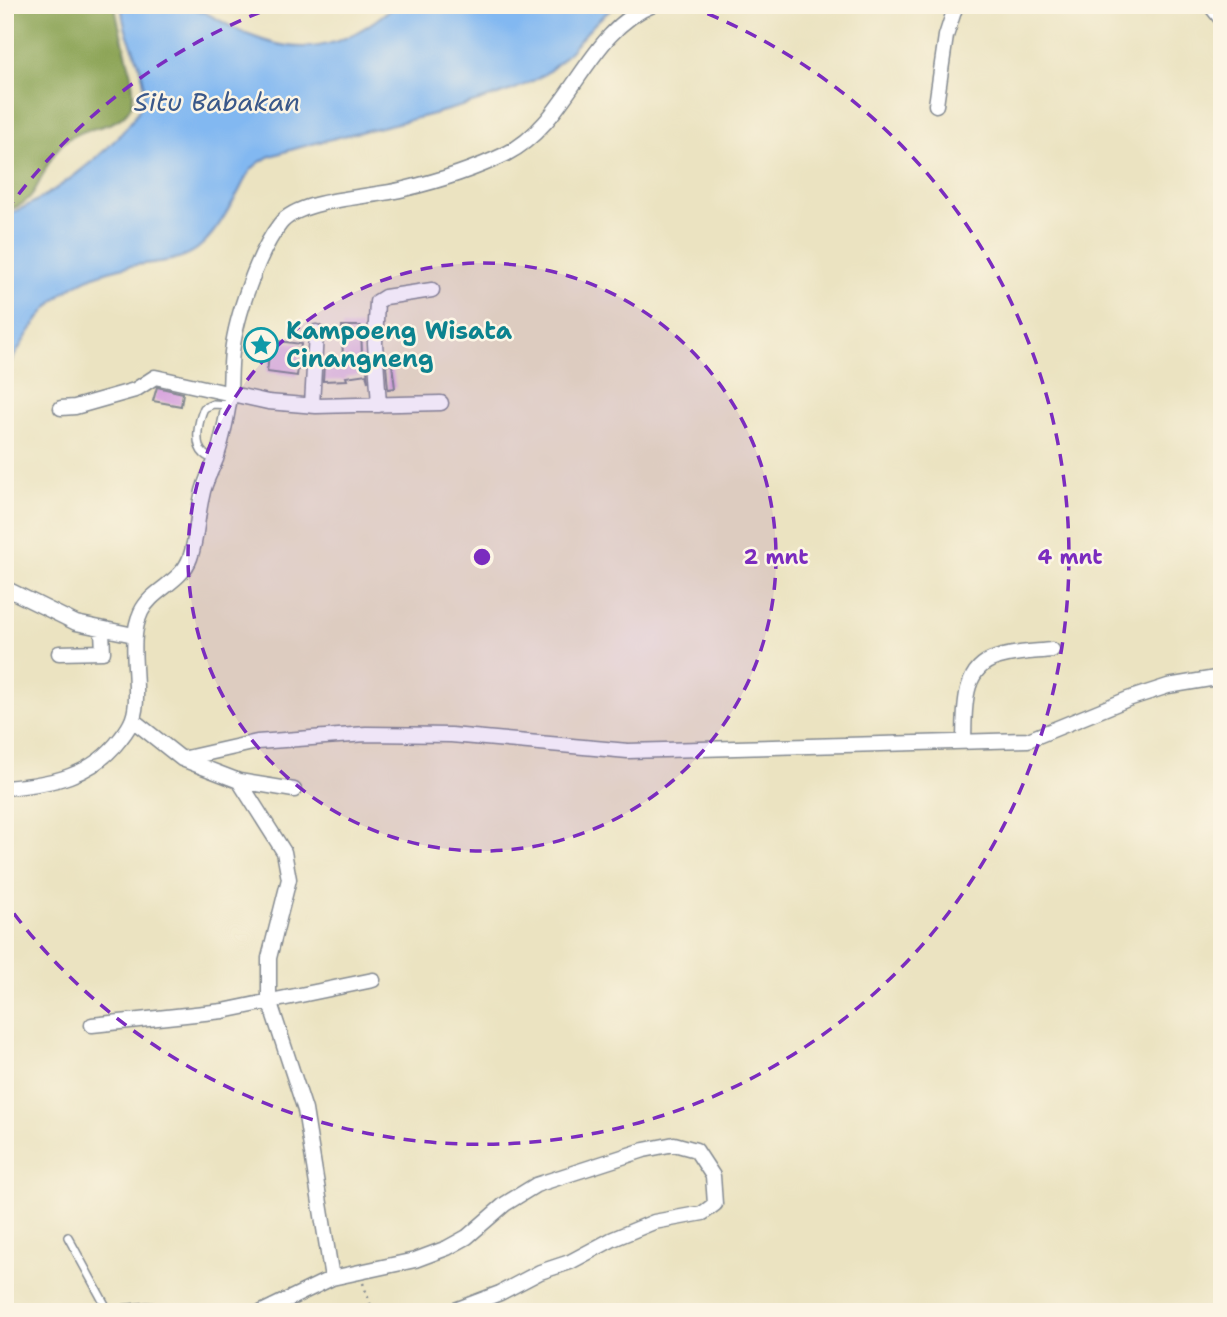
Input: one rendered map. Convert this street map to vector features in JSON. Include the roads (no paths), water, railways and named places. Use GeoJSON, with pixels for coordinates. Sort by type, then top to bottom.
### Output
{"type":"FeatureCollection","features":[{"type":"Feature","properties":{"kind":"street"},"geometry":{"type":"LineString","coordinates":[[5,788],[57,782],[78,774],[111,752],[134,721],[134,635],[142,611],[152,598],[182,574],[190,558],[202,492],[215,460],[229,399],[232,354],[243,305],[278,225],[289,215],[305,207],[406,189],[507,153],[538,130],[613,33],[634,14],[653,5]]}},
{"type":"Feature","properties":{"kind":"street"},"geometry":{"type":"LineString","coordinates":[[936,104],[946,36],[956,5]]}},
{"type":"Feature","properties":{"kind":"street"},"geometry":{"type":"LineString","coordinates":[[1210,5],[1222,20]]}},
{"type":"Feature","properties":{"kind":"street"},"geometry":{"type":"LineString","coordinates":[[379,405],[375,343],[377,303],[385,298],[432,290]]}},
{"type":"Feature","properties":{"kind":"street"},"geometry":{"type":"LineString","coordinates":[[312,405],[316,332]]}},
{"type":"Feature","properties":{"kind":"street"},"geometry":{"type":"LineString","coordinates":[[61,408],[75,407],[135,390],[155,377],[229,399],[312,405],[442,403]]}},
{"type":"Feature","properties":{"kind":"street"},"geometry":{"type":"LineString","coordinates":[[5,588],[76,623],[134,635]]}},
{"type":"Feature","properties":{"kind":"street"},"geometry":{"type":"LineString","coordinates":[[59,653],[103,652],[102,630]]}},
{"type":"Feature","properties":{"kind":"street"},"geometry":{"type":"LineString","coordinates":[[964,740],[967,691],[980,668],[996,658],[1052,650]]}},
{"type":"Feature","properties":{"kind":"street"},"geometry":{"type":"LineString","coordinates":[[182,758],[257,742],[366,734],[450,735],[628,751],[1034,739],[1128,699],[1168,686],[1222,677]]}},
{"type":"Feature","properties":{"kind":"street"},"geometry":{"type":"LineString","coordinates":[[134,721],[182,758],[239,782],[293,790]]}},
{"type":"Feature","properties":{"kind":"street"},"geometry":{"type":"LineString","coordinates":[[239,782],[284,852],[288,865],[289,879],[269,958],[269,1000],[304,1110],[332,1278]]}},
{"type":"Feature","properties":{"kind":"street"},"geometry":{"type":"LineString","coordinates":[[92,1026],[223,1011],[373,980]]}},
{"type":"Feature","properties":{"kind":"street"},"geometry":{"type":"LineString","coordinates":[[262,1312],[332,1278],[415,1260],[447,1248],[467,1237],[519,1193],[643,1150],[674,1144],[696,1150],[713,1176],[715,1204],[703,1213],[654,1222],[613,1239],[570,1262],[540,1272],[500,1293],[450,1312]]}},
{"type":"Feature","properties":{"kind":"street"},"geometry":{"type":"LineString","coordinates":[[125,1312],[177,1312]]}},
{"type":"Feature","properties":{"kind":"lane"},"geometry":{"type":"LineString","coordinates":[[215,460],[204,454],[200,447],[200,417],[204,408],[229,399]]}},
{"type":"Feature","properties":{"kind":"lane"},"geometry":{"type":"LineString","coordinates":[[68,1237],[109,1312]]}},
{"type":"Feature","properties":{"kind":"water","name":"Situ Babakan"},"geometry":{"type":"Polygon","coordinates":[[[122,5],[182,5],[259,39],[300,47],[319,46],[357,33],[395,5],[619,5],[598,21],[561,61],[524,85],[449,110],[268,157],[250,171],[220,223],[197,249],[173,259],[105,272],[68,290],[41,316],[5,372],[5,214],[41,198],[87,166],[126,128],[139,110],[144,94],[144,82],[125,27],[122,5]]]}},
{"type":"Feature","properties":{"kind":"place","name":"Kampoeng Wisata Cinangneng"},"geometry":{"type":"Point","coordinates":[261,345]}}]}
